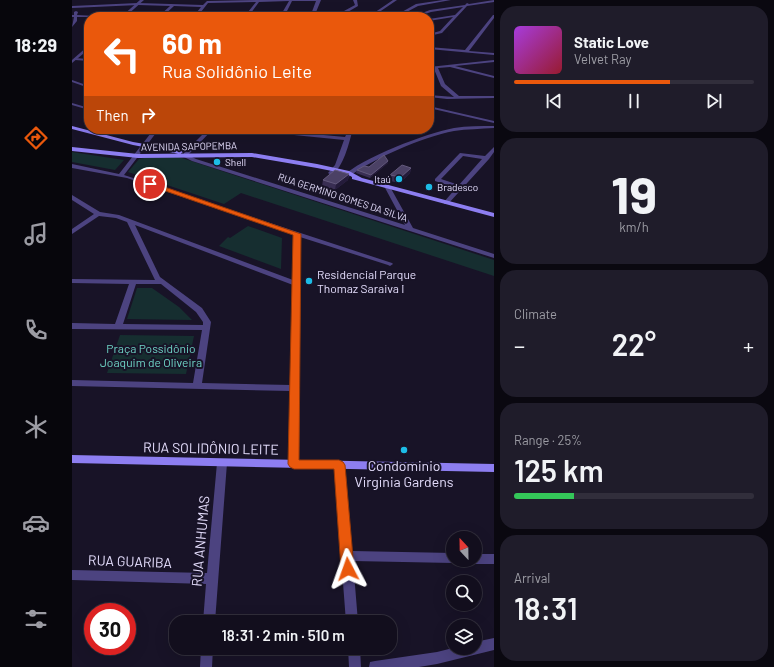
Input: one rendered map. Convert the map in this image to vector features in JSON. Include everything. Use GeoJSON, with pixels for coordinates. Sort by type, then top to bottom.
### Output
{"type":"FeatureCollection","features":[{"type":"Feature","properties":{"kind":"main road"},"geometry":{"type":"LineString","coordinates":[[72,127],[84,129]]}},
{"type":"Feature","properties":{"kind":"main road"},"geometry":{"type":"LineString","coordinates":[[108,134],[144,146],[186,155]]}},
{"type":"Feature","properties":{"kind":"main road"},"geometry":{"type":"LineString","coordinates":[[114,154],[130,150],[134,146],[133,143]]}},
{"type":"Feature","properties":{"kind":"main road","name":"AVENIDA SAPOPEMBA"},"geometry":{"type":"LineString","coordinates":[[72,149],[138,156],[252,156],[306,165],[313,169],[347,175],[493,215]]}},
{"type":"Feature","properties":{"kind":"main road","name":"RUA SOLIDÔNIO LEITE"},"geometry":{"type":"LineString","coordinates":[[72,459],[494,468]]}},
{"type":"Feature","properties":{"kind":"street"},"geometry":{"type":"LineString","coordinates":[[128,12],[142,0]]}},
{"type":"Feature","properties":{"kind":"street"},"geometry":{"type":"LineString","coordinates":[[165,12],[174,0]]}},
{"type":"Feature","properties":{"kind":"street"},"geometry":{"type":"LineString","coordinates":[[250,12],[259,0]]}},
{"type":"Feature","properties":{"kind":"street"},"geometry":{"type":"LineString","coordinates":[[285,12],[292,0]]}},
{"type":"Feature","properties":{"kind":"street"},"geometry":{"type":"LineString","coordinates":[[199,12],[208,2],[318,0],[314,12]]}},
{"type":"Feature","properties":{"kind":"street"},"geometry":{"type":"LineString","coordinates":[[345,12],[357,5],[355,0]]}},
{"type":"Feature","properties":{"kind":"street"},"geometry":{"type":"LineString","coordinates":[[377,12],[395,0]]}},
{"type":"Feature","properties":{"kind":"street"},"geometry":{"type":"LineString","coordinates":[[405,12],[417,5],[449,0]]}},
{"type":"Feature","properties":{"kind":"street"},"geometry":{"type":"LineString","coordinates":[[434,34],[441,32],[471,0]]}},
{"type":"Feature","properties":{"kind":"street"},"geometry":{"type":"LineString","coordinates":[[425,12],[430,10],[494,1]]}},
{"type":"Feature","properties":{"kind":"street"},"geometry":{"type":"LineString","coordinates":[[72,7],[138,4],[204,6]]}},
{"type":"Feature","properties":{"kind":"street"},"geometry":{"type":"LineString","coordinates":[[72,26],[75,21],[74,15],[84,16]]}},
{"type":"Feature","properties":{"kind":"street"},"geometry":{"type":"LineString","coordinates":[[434,19],[456,16]]}},
{"type":"Feature","properties":{"kind":"street"},"geometry":{"type":"LineString","coordinates":[[467,50],[494,16]]}},
{"type":"Feature","properties":{"kind":"street"},"geometry":{"type":"LineString","coordinates":[[434,49],[487,53]]}},
{"type":"Feature","properties":{"kind":"street"},"geometry":{"type":"LineString","coordinates":[[438,49],[467,50],[494,54]]}},
{"type":"Feature","properties":{"kind":"street"},"geometry":{"type":"LineString","coordinates":[[74,60],[84,51]]}},
{"type":"Feature","properties":{"kind":"street"},"geometry":{"type":"LineString","coordinates":[[458,98],[443,86],[435,67],[494,61]]}},
{"type":"Feature","properties":{"kind":"street"},"geometry":{"type":"LineString","coordinates":[[446,66],[494,77]]}},
{"type":"Feature","properties":{"kind":"street"},"geometry":{"type":"LineString","coordinates":[[72,81],[84,85]]}},
{"type":"Feature","properties":{"kind":"street"},"geometry":{"type":"LineString","coordinates":[[434,97],[494,97]]}},
{"type":"Feature","properties":{"kind":"street"},"geometry":{"type":"LineString","coordinates":[[72,104],[84,108]]}},
{"type":"Feature","properties":{"kind":"street"},"geometry":{"type":"LineString","coordinates":[[434,108],[494,122]]}},
{"type":"Feature","properties":{"kind":"street"},"geometry":{"type":"LineString","coordinates":[[333,172],[360,165],[449,131],[494,127]]}},
{"type":"Feature","properties":{"kind":"street"},"geometry":{"type":"LineString","coordinates":[[122,176],[153,134]]}},
{"type":"Feature","properties":{"kind":"street"},"geometry":{"type":"LineString","coordinates":[[186,155],[206,134]]}},
{"type":"Feature","properties":{"kind":"street"},"geometry":{"type":"LineString","coordinates":[[296,134],[347,139]]}},
{"type":"Feature","properties":{"kind":"street"},"geometry":{"type":"LineString","coordinates":[[333,172],[338,165],[349,134]]}},
{"type":"Feature","properties":{"kind":"street"},"geometry":{"type":"LineString","coordinates":[[446,203],[494,149]]}},
{"type":"Feature","properties":{"kind":"street"},"geometry":{"type":"LineString","coordinates":[[459,187],[437,180],[462,154],[486,158]]}},
{"type":"Feature","properties":{"kind":"street","name":"RUA GERMINO GOMES DA SILVA"},"geometry":{"type":"LineString","coordinates":[[186,155],[194,160],[494,256]]}},
{"type":"Feature","properties":{"kind":"street"},"geometry":{"type":"LineString","coordinates":[[347,175],[360,165]]}},
{"type":"Feature","properties":{"kind":"street"},"geometry":{"type":"LineString","coordinates":[[72,166],[122,176],[390,264]]}},
{"type":"Feature","properties":{"kind":"street"},"geometry":{"type":"LineString","coordinates":[[387,186],[410,229]]}},
{"type":"Feature","properties":{"kind":"street"},"geometry":{"type":"LineString","coordinates":[[72,197],[98,214],[118,216],[296,284]]}},
{"type":"Feature","properties":{"kind":"street"},"geometry":{"type":"LineString","coordinates":[[72,232],[98,214]]}},
{"type":"Feature","properties":{"kind":"street"},"geometry":{"type":"LineString","coordinates":[[130,221],[151,268],[160,282],[205,316],[207,328],[197,386]]}},
{"type":"Feature","properties":{"kind":"street"},"geometry":{"type":"LineString","coordinates":[[294,464],[297,234]]}},
{"type":"Feature","properties":{"kind":"street"},"geometry":{"type":"LineString","coordinates":[[72,281],[160,282]]}},
{"type":"Feature","properties":{"kind":"street"},"geometry":{"type":"LineString","coordinates":[[118,327],[133,282]]}},
{"type":"Feature","properties":{"kind":"street"},"geometry":{"type":"LineString","coordinates":[[72,326],[207,328]]}},
{"type":"Feature","properties":{"kind":"street"},"geometry":{"type":"LineString","coordinates":[[72,383],[294,388]]}},
{"type":"Feature","properties":{"kind":"street","name":"RUA ANHUMAS"},"geometry":{"type":"LineString","coordinates":[[209,615],[222,463]]}},
{"type":"Feature","properties":{"kind":"street"},"geometry":{"type":"LineString","coordinates":[[339,465],[351,615]]}},
{"type":"Feature","properties":{"kind":"street"},"geometry":{"type":"LineString","coordinates":[[347,556],[446,558]]}},
{"type":"Feature","properties":{"kind":"street"},"geometry":{"type":"LineString","coordinates":[[482,559],[494,559]]}},
{"type":"Feature","properties":{"kind":"street","name":"RUA GUARIBA"},"geometry":{"type":"LineString","coordinates":[[72,575],[212,579]]}},
{"type":"Feature","properties":{"kind":"street"},"geometry":{"type":"LineString","coordinates":[[375,667],[437,658],[494,644]]}},
{"type":"Feature","properties":{"kind":"street"},"geometry":{"type":"LineString","coordinates":[[206,667],[207,655]]}},
{"type":"Feature","properties":{"kind":"street"},"geometry":{"type":"LineString","coordinates":[[354,655],[355,667]]}},
{"type":"Feature","properties":{"kind":"green space"},"geometry":{"type":"Polygon","coordinates":[[[72,152],[124,160],[115,170],[72,162],[72,152]]]}},
{"type":"Feature","properties":{"kind":"green space"},"geometry":{"type":"Polygon","coordinates":[[[179,157],[494,260],[494,276],[241,193],[224,204],[128,172],[139,159],[179,157]]]}},
{"type":"Feature","properties":{"kind":"green space"},"geometry":{"type":"Polygon","coordinates":[[[248,226],[282,238],[281,269],[219,246],[228,237],[230,238],[248,226]]]}},
{"type":"Feature","properties":{"kind":"green space","name":"Praça Possidônio Joaquim de Oliveira"},"geometry":{"type":"Polygon","coordinates":[[[137,288],[152,288],[179,307],[192,320],[127,319],[137,288]]]}},
{"type":"Feature","properties":{"kind":"green space","name":"Praça Possidônio Joaquim de Oliveira"},"geometry":{"type":"Polygon","coordinates":[[[120,335],[194,336],[186,374],[107,373],[120,335]]]}},
{"type":"Feature","properties":{"kind":"building"},"geometry":{"type":"Polygon","coordinates":[[[384,155],[388,161],[371,175],[357,170],[364,166],[369,167],[384,155]]]}},
{"type":"Feature","properties":{"kind":"building"},"geometry":{"type":"Polygon","coordinates":[[[402,165],[411,168],[401,177],[390,175],[402,165]]]}},
{"type":"Feature","properties":{"kind":"building"},"geometry":{"type":"Polygon","coordinates":[[[335,170],[349,174],[336,184],[323,180],[335,170]]]}},
{"type":"Feature","properties":{"kind":"place","name":"Shell"},"geometry":{"type":"Point","coordinates":[217,162]}},
{"type":"Feature","properties":{"kind":"place","name":"Itaú"},"geometry":{"type":"Point","coordinates":[399,179]}},
{"type":"Feature","properties":{"kind":"place","name":"Bradesco"},"geometry":{"type":"Point","coordinates":[429,187]}},
{"type":"Feature","properties":{"kind":"place","name":"Residencial Parque Thomaz Saraiva I"},"geometry":{"type":"Point","coordinates":[309,281]}},
{"type":"Feature","properties":{"kind":"place","name":"Condominio Virginia Gardens"},"geometry":{"type":"Point","coordinates":[404,450]}},
{"type":"Feature","properties":{"kind":"route"},"geometry":{"type":"LineString","coordinates":[[150,184],[297,234],[294,464],[339,465],[348,569]]}}]}
